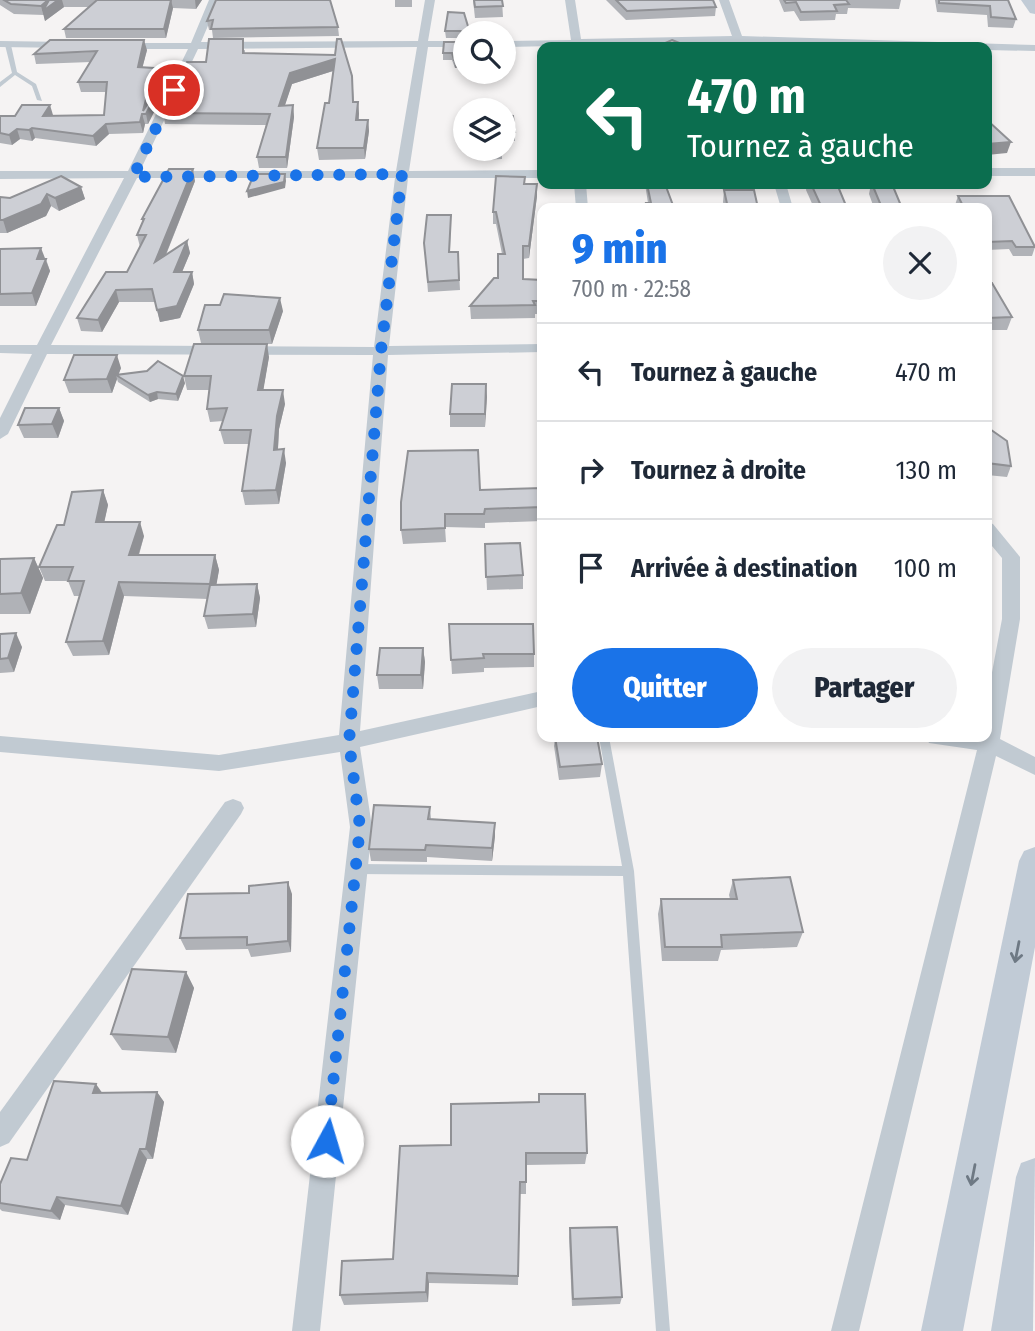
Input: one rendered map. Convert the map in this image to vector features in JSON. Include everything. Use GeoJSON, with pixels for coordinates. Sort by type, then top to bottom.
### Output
{"type":"FeatureCollection","features":[{"type":"Feature","properties":{"kind":"main road"},"geometry":{"type":"LineString","coordinates":[[1028,0],[1035,10]]}},
{"type":"Feature","properties":{"kind":"main road"},"geometry":{"type":"LineString","coordinates":[[942,1331],[1035,861]]}},
{"type":"Feature","properties":{"kind":"main road"},"geometry":{"type":"LineString","coordinates":[[1012,1331],[1035,1177]]}},
{"type":"Feature","properties":{"kind":"street"},"geometry":{"type":"LineString","coordinates":[[0,434],[41,349],[133,177],[214,0]]}},
{"type":"Feature","properties":{"kind":"street"},"geometry":{"type":"LineString","coordinates":[[306,1331],[360,827],[349,742],[381,351],[402,174],[430,0]]}},
{"type":"Feature","properties":{"kind":"street"},"geometry":{"type":"LineString","coordinates":[[570,0],[577,42]]}},
{"type":"Feature","properties":{"kind":"street"},"geometry":{"type":"LineString","coordinates":[[724,0],[740,42]]}},
{"type":"Feature","properties":{"kind":"street"},"geometry":{"type":"LineString","coordinates":[[102,45],[453,44]]}},
{"type":"Feature","properties":{"kind":"street"},"geometry":{"type":"LineString","coordinates":[[516,44],[537,44]]}},
{"type":"Feature","properties":{"kind":"street"},"geometry":{"type":"LineString","coordinates":[[4,45],[75,45]]}},
{"type":"Feature","properties":{"kind":"street"},"geometry":{"type":"LineString","coordinates":[[992,47],[1035,48]]}},
{"type":"Feature","properties":{"kind":"street"},"geometry":{"type":"LineString","coordinates":[[992,172],[1035,172]]}},
{"type":"Feature","properties":{"kind":"street"},"geometry":{"type":"LineString","coordinates":[[0,175],[133,177],[537,174]]}},
{"type":"Feature","properties":{"kind":"street"},"geometry":{"type":"LineString","coordinates":[[0,349],[381,351],[537,348]]}},
{"type":"Feature","properties":{"kind":"street"},"geometry":{"type":"LineString","coordinates":[[992,534],[1011,557],[1011,619],[992,726]]}},
{"type":"Feature","properties":{"kind":"street"},"geometry":{"type":"LineString","coordinates":[[0,744],[219,763],[349,742],[537,700]]}},
{"type":"Feature","properties":{"kind":"street"},"geometry":{"type":"LineString","coordinates":[[980,742],[989,743],[1035,767]]}},
{"type":"Feature","properties":{"kind":"street"},"geometry":{"type":"LineString","coordinates":[[845,1331],[989,743]]}},
{"type":"Feature","properties":{"kind":"street"},"geometry":{"type":"LineString","coordinates":[[0,1134],[233,808]]}},
{"type":"Feature","properties":{"kind":"lane"},"geometry":{"type":"LineString","coordinates":[[4,45],[15,73],[34,85],[40,100]]}},
{"type":"Feature","properties":{"kind":"lane"},"geometry":{"type":"LineString","coordinates":[[0,85],[15,73]]}},
{"type":"Feature","properties":{"kind":"lane"},"geometry":{"type":"LineString","coordinates":[[605,742],[628,871],[663,1331]]}},
{"type":"Feature","properties":{"kind":"lane"},"geometry":{"type":"LineString","coordinates":[[356,869],[628,871]]}},
{"type":"Feature","properties":{"kind":"building"},"geometry":{"type":"Polygon","coordinates":[[[4,0],[48,0],[41,6],[11,4],[4,0]]]}},
{"type":"Feature","properties":{"kind":"building"},"geometry":{"type":"Polygon","coordinates":[[[49,0],[58,0],[43,11],[49,0]]]}},
{"type":"Feature","properties":{"kind":"building"},"geometry":{"type":"Polygon","coordinates":[[[97,0],[171,0],[164,29],[64,29],[97,0]]]}},
{"type":"Feature","properties":{"kind":"building"},"geometry":{"type":"Polygon","coordinates":[[[216,0],[330,0],[338,27],[211,29],[213,20],[207,21],[216,0]]]}},
{"type":"Feature","properties":{"kind":"building"},"geometry":{"type":"Polygon","coordinates":[[[474,0],[502,0],[503,6],[475,7],[474,0]]]}},
{"type":"Feature","properties":{"kind":"building"},"geometry":{"type":"Polygon","coordinates":[[[616,0],[713,0],[716,7],[627,11],[616,0]]]}},
{"type":"Feature","properties":{"kind":"building"},"geometry":{"type":"Polygon","coordinates":[[[784,0],[846,0],[849,4],[834,5],[837,11],[801,12],[796,2],[786,3],[784,0]]]}},
{"type":"Feature","properties":{"kind":"building"},"geometry":{"type":"Polygon","coordinates":[[[939,0],[1008,0],[1016,19],[991,17],[990,6],[939,3],[939,0]]]}},
{"type":"Feature","properties":{"kind":"building"},"geometry":{"type":"Polygon","coordinates":[[[448,12],[464,13],[466,21],[453,21],[453,31],[445,31],[448,12]]]}},
{"type":"Feature","properties":{"kind":"building"},"geometry":{"type":"Polygon","coordinates":[[[209,39],[243,39],[243,53],[335,55],[337,39],[341,39],[352,76],[353,102],[358,102],[356,120],[368,120],[364,148],[317,148],[325,103],[329,103],[335,59],[290,73],[279,106],[293,105],[286,157],[257,157],[270,114],[163,113],[187,62],[206,62],[209,39]]]}},
{"type":"Feature","properties":{"kind":"building"},"geometry":{"type":"Polygon","coordinates":[[[50,40],[144,40],[138,67],[154,68],[143,111],[164,78],[140,122],[106,124],[93,136],[32,128],[17,129],[9,135],[0,133],[0,116],[15,116],[22,105],[50,105],[43,116],[104,115],[107,82],[78,82],[97,51],[34,54],[50,40]]]}},
{"type":"Feature","properties":{"kind":"building"},"geometry":{"type":"Polygon","coordinates":[[[444,42],[453,42],[453,56],[452,53],[443,53],[444,42]]]}},
{"type":"Feature","properties":{"kind":"building"},"geometry":{"type":"Polygon","coordinates":[[[992,125],[1011,142],[992,144],[992,125]]]}},
{"type":"Feature","properties":{"kind":"building"},"geometry":{"type":"Polygon","coordinates":[[[169,169],[193,169],[155,262],[187,241],[174,272],[192,272],[177,306],[157,310],[152,289],[116,290],[98,320],[77,318],[106,272],[127,272],[146,235],[137,235],[142,219],[169,169]]]}},
{"type":"Feature","properties":{"kind":"building"},"geometry":{"type":"Polygon","coordinates":[[[254,174],[285,174],[284,182],[247,191],[254,174]]]}},
{"type":"Feature","properties":{"kind":"building"},"geometry":{"type":"Polygon","coordinates":[[[61,176],[81,187],[55,198],[47,194],[41,204],[0,220],[0,197],[10,198],[61,176]]]}},
{"type":"Feature","properties":{"kind":"building"},"geometry":{"type":"Polygon","coordinates":[[[496,176],[525,177],[524,184],[537,184],[529,246],[523,246],[523,279],[537,280],[537,301],[533,301],[535,305],[470,306],[494,278],[498,278],[498,254],[505,254],[496,212],[493,212],[496,176]]]}},
{"type":"Feature","properties":{"kind":"building"},"geometry":{"type":"Polygon","coordinates":[[[648,189],[667,189],[672,203],[651,203],[648,189]]]}},
{"type":"Feature","properties":{"kind":"building"},"geometry":{"type":"Polygon","coordinates":[[[813,189],[839,189],[845,203],[820,203],[813,189]]]}},
{"type":"Feature","properties":{"kind":"building"},"geometry":{"type":"Polygon","coordinates":[[[874,189],[894,189],[900,203],[880,203],[874,189]]]}},
{"type":"Feature","properties":{"kind":"building"},"geometry":{"type":"Polygon","coordinates":[[[724,190],[754,190],[757,203],[727,203],[724,190]]]}},
{"type":"Feature","properties":{"kind":"building"},"geometry":{"type":"Polygon","coordinates":[[[958,196],[1009,196],[1035,247],[1016,247],[1012,241],[992,242],[992,203],[962,203],[958,196]]]}},
{"type":"Feature","properties":{"kind":"building"},"geometry":{"type":"Polygon","coordinates":[[[427,215],[451,215],[449,252],[458,252],[459,280],[428,282],[424,243],[427,215]]]}},
{"type":"Feature","properties":{"kind":"building"},"geometry":{"type":"Polygon","coordinates":[[[41,248],[37,259],[46,259],[32,293],[0,294],[0,249],[41,248]]]}},
{"type":"Feature","properties":{"kind":"building"},"geometry":{"type":"Polygon","coordinates":[[[992,283],[1012,317],[992,318],[992,283]]]}},
{"type":"Feature","properties":{"kind":"building"},"geometry":{"type":"Polygon","coordinates":[[[224,294],[280,298],[269,330],[198,330],[205,305],[220,305],[224,294]]]}},
{"type":"Feature","properties":{"kind":"building"},"geometry":{"type":"Polygon","coordinates":[[[194,344],[267,344],[258,390],[283,390],[274,450],[284,449],[276,490],[242,491],[251,430],[220,430],[227,408],[207,409],[211,376],[184,376],[194,344]]]}},
{"type":"Feature","properties":{"kind":"building"},"geometry":{"type":"Polygon","coordinates":[[[74,355],[117,355],[107,379],[64,380],[74,355]]]}},
{"type":"Feature","properties":{"kind":"building"},"geometry":{"type":"Polygon","coordinates":[[[158,361],[183,376],[176,394],[157,392],[148,395],[116,375],[147,371],[158,361]]]}},
{"type":"Feature","properties":{"kind":"building"},"geometry":{"type":"Polygon","coordinates":[[[452,384],[486,384],[485,414],[450,414],[452,384]]]}},
{"type":"Feature","properties":{"kind":"building"},"geometry":{"type":"Polygon","coordinates":[[[25,408],[59,408],[52,424],[18,425],[25,408]]]}},
{"type":"Feature","properties":{"kind":"building"},"geometry":{"type":"Polygon","coordinates":[[[992,430],[1007,441],[1011,466],[992,464],[992,430]]]}},
{"type":"Feature","properties":{"kind":"building"},"geometry":{"type":"Polygon","coordinates":[[[478,450],[480,490],[537,488],[537,507],[485,509],[484,514],[445,514],[445,528],[401,530],[401,502],[408,451],[478,450]]]}},
{"type":"Feature","properties":{"kind":"building"},"geometry":{"type":"Polygon","coordinates":[[[103,490],[96,522],[140,522],[129,555],[215,555],[210,584],[119,582],[103,641],[66,642],[84,581],[68,581],[73,567],[39,567],[57,525],[64,525],[72,492],[103,490]]]}},
{"type":"Feature","properties":{"kind":"building"},"geometry":{"type":"Polygon","coordinates":[[[520,543],[523,575],[486,577],[485,544],[520,543]]]}},
{"type":"Feature","properties":{"kind":"building"},"geometry":{"type":"Polygon","coordinates":[[[34,558],[21,593],[0,594],[0,559],[34,558]]]}},
{"type":"Feature","properties":{"kind":"building"},"geometry":{"type":"Polygon","coordinates":[[[257,584],[253,614],[204,616],[210,585],[257,584]]]}},
{"type":"Feature","properties":{"kind":"building"},"geometry":{"type":"Polygon","coordinates":[[[449,624],[533,624],[534,654],[483,654],[484,658],[451,660],[449,624]]]}},
{"type":"Feature","properties":{"kind":"building"},"geometry":{"type":"Polygon","coordinates":[[[16,633],[8,658],[0,659],[0,634],[16,633]]]}},
{"type":"Feature","properties":{"kind":"building"},"geometry":{"type":"Polygon","coordinates":[[[380,648],[423,648],[421,675],[377,675],[380,648]]]}},
{"type":"Feature","properties":{"kind":"building"},"geometry":{"type":"Polygon","coordinates":[[[556,742],[598,742],[602,764],[560,767],[556,742]]]}},
{"type":"Feature","properties":{"kind":"building"},"geometry":{"type":"Polygon","coordinates":[[[374,805],[430,807],[428,819],[495,823],[492,848],[426,845],[425,850],[369,849],[374,805]]]}},
{"type":"Feature","properties":{"kind":"building"},"geometry":{"type":"Polygon","coordinates":[[[790,877],[803,932],[721,935],[722,947],[665,947],[661,899],[737,899],[733,880],[790,877]]]}},
{"type":"Feature","properties":{"kind":"building"},"geometry":{"type":"Polygon","coordinates":[[[288,882],[288,941],[247,945],[247,937],[180,938],[188,894],[249,893],[249,886],[288,882]]]}},
{"type":"Feature","properties":{"kind":"building"},"geometry":{"type":"Polygon","coordinates":[[[132,969],[186,972],[168,1037],[111,1034],[132,969]]]}},
{"type":"Feature","properties":{"kind":"building"},"geometry":{"type":"Polygon","coordinates":[[[54,1081],[96,1084],[93,1093],[157,1092],[146,1149],[140,1149],[121,1206],[57,1197],[51,1211],[0,1203],[0,1184],[11,1158],[27,1160],[54,1081]]]}},
{"type":"Feature","properties":{"kind":"building"},"geometry":{"type":"Polygon","coordinates":[[[539,1094],[585,1094],[587,1153],[526,1153],[526,1182],[520,1182],[518,1276],[427,1273],[426,1292],[340,1295],[342,1261],[393,1259],[400,1146],[451,1145],[451,1104],[539,1102],[539,1094]]]}},
{"type":"Feature","properties":{"kind":"building"},"geometry":{"type":"Polygon","coordinates":[[[617,1227],[622,1297],[573,1299],[570,1228],[617,1227]]]}},
{"type":"Feature","properties":{"kind":"route"},"geometry":{"type":"LineString","coordinates":[[174,90],[133,177],[402,174],[381,351],[349,742],[360,827],[327,1141]]}}]}
